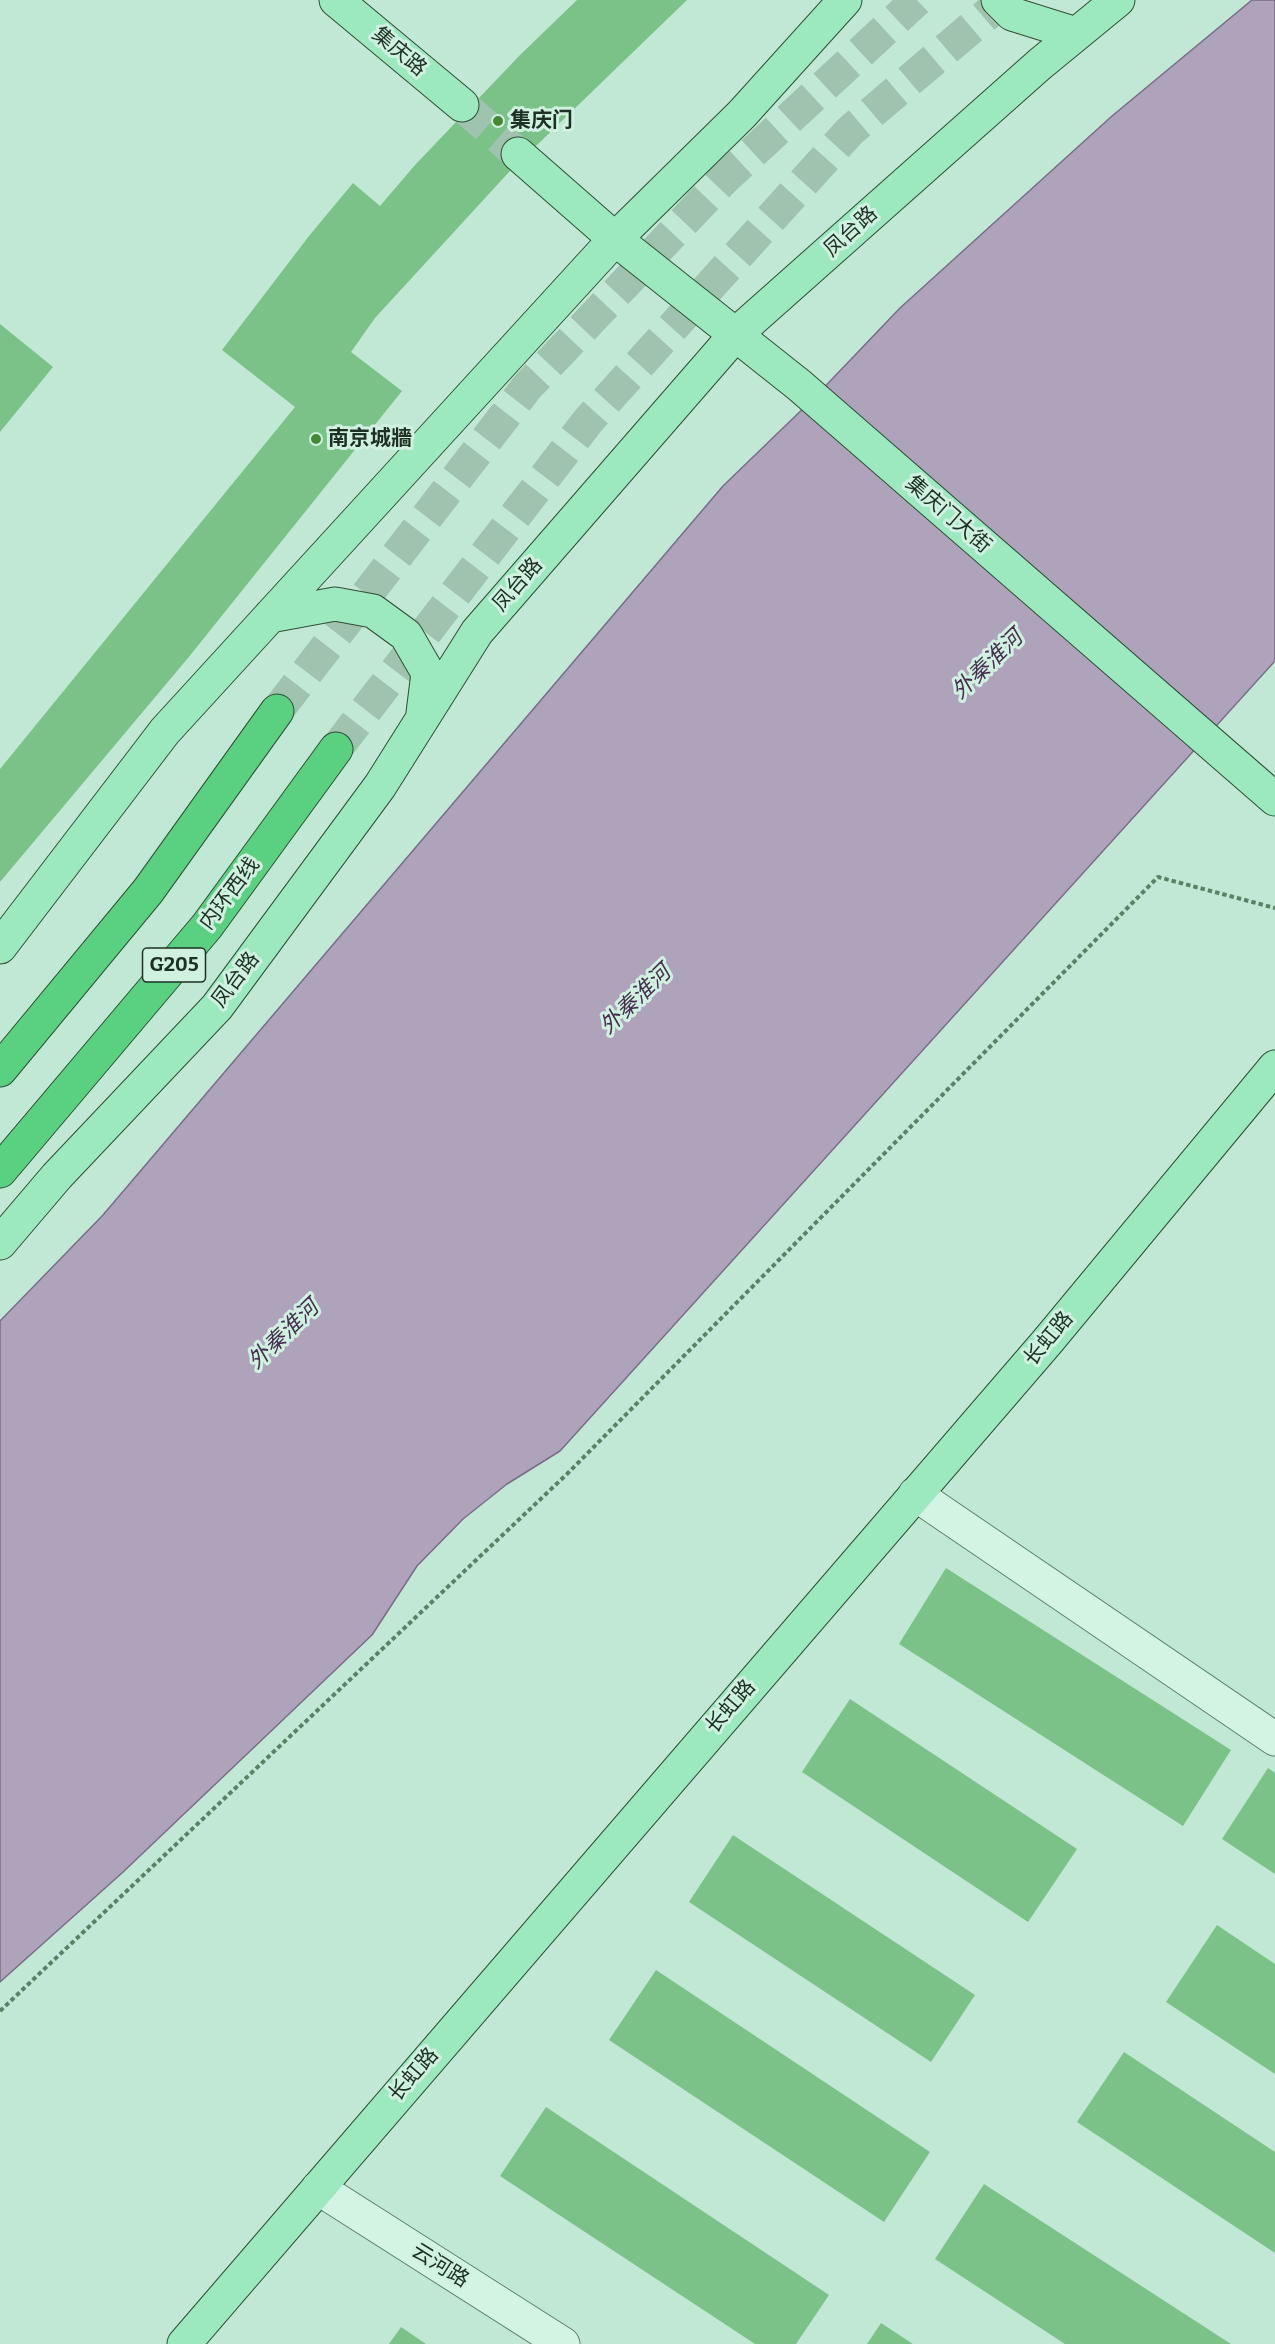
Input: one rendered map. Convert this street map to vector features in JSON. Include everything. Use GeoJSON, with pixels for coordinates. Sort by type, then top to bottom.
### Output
{"type":"FeatureCollection","features":[{"type":"Feature","properties":{"kind":"highway"},"geometry":{"type":"LineString","coordinates":[[0,1070],[148,891],[277,711]]}},
{"type":"Feature","properties":{"kind":"highway","name":"内环西线"},"geometry":{"type":"LineString","coordinates":[[0,1172],[207,926],[336,749]]}},
{"type":"Feature","properties":{"kind":"main road","name":"集庆路"},"geometry":{"type":"LineString","coordinates":[[336,0],[462,105]]}},
{"type":"Feature","properties":{"kind":"main road"},"geometry":{"type":"LineString","coordinates":[[0,948],[165,731],[615,239],[742,114],[845,0]]}},
{"type":"Feature","properties":{"kind":"main road"},"geometry":{"type":"LineString","coordinates":[[998,0],[1012,14],[1076,34]]}},
{"type":"Feature","properties":{"kind":"main road","name":"凤台路"},"geometry":{"type":"LineString","coordinates":[[0,1243],[57,1176],[217,1007],[380,786],[477,632],[736,334],[1076,34],[1118,0]]}},
{"type":"Feature","properties":{"kind":"main road"},"geometry":{"type":"LineString","coordinates":[[518,154],[615,239]]}},
{"type":"Feature","properties":{"kind":"main road","name":"集庆门大街"},"geometry":{"type":"LineString","coordinates":[[615,239],[799,386],[1273,797]]}},
{"type":"Feature","properties":{"kind":"main road"},"geometry":{"type":"LineString","coordinates":[[270,616],[335,604],[373,611],[406,635],[428,673],[423,718]]}},
{"type":"Feature","properties":{"kind":"main road","name":"长虹路"},"geometry":{"type":"LineString","coordinates":[[184,2344],[1047,1342],[1275,1067]]}},
{"type":"Feature","properties":{"kind":"street"},"geometry":{"type":"LineString","coordinates":[[915,1494],[1275,1739]]}},
{"type":"Feature","properties":{"kind":"street","name":"云河路"},"geometry":{"type":"LineString","coordinates":[[318,2188],[563,2344]]}},
{"type":"Feature","properties":{"kind":"path"},"geometry":{"type":"LineString","coordinates":[[0,2011],[567,1474],[1158,877],[1275,908]]}},
{"type":"Feature","properties":{"kind":"water","name":"外秦淮河"},"geometry":{"type":"Polygon","coordinates":[[[1252,0],[1275,0],[1275,661],[560,1451],[507,1484],[463,1519],[417,1566],[372,1635],[122,1873],[0,1982],[0,1321],[103,1215],[723,486],[813,399],[900,308],[1112,116],[1252,0]]]}},
{"type":"Feature","properties":{"kind":"building","name":"南京城牆"},"geometry":{"type":"Polygon","coordinates":[[[577,0],[687,0],[509,172],[375,318],[351,352],[402,391],[188,658],[0,882],[0,769],[295,407],[222,350],[309,236],[353,183],[380,206],[415,165],[520,55],[577,0]]]}},
{"type":"Feature","properties":{"kind":"building"},"geometry":{"type":"Polygon","coordinates":[[[0,324],[53,367],[0,432],[0,324]]]}},
{"type":"Feature","properties":{"kind":"building"},"geometry":{"type":"Polygon","coordinates":[[[946,1568],[1231,1750],[1183,1826],[899,1644],[946,1568]]]}},
{"type":"Feature","properties":{"kind":"building"},"geometry":{"type":"Polygon","coordinates":[[[850,1699],[1077,1849],[1028,1922],[802,1772],[850,1699]]]}},
{"type":"Feature","properties":{"kind":"building"},"geometry":{"type":"Polygon","coordinates":[[[1268,1768],[1275,1773],[1275,1874],[1222,1839],[1268,1768]]]}},
{"type":"Feature","properties":{"kind":"building"},"geometry":{"type":"Polygon","coordinates":[[[733,1835],[975,1995],[931,2062],[689,1902],[733,1835]]]}},
{"type":"Feature","properties":{"kind":"building"},"geometry":{"type":"Polygon","coordinates":[[[1217,1925],[1275,1964],[1275,2074],[1166,2002],[1217,1925]]]}},
{"type":"Feature","properties":{"kind":"building"},"geometry":{"type":"Polygon","coordinates":[[[656,1970],[930,2152],[884,2222],[609,2040],[656,1970]]]}},
{"type":"Feature","properties":{"kind":"building"},"geometry":{"type":"Polygon","coordinates":[[[1124,2052],[1275,2152],[1275,2253],[1077,2122],[1124,2052]]]}},
{"type":"Feature","properties":{"kind":"building"},"geometry":{"type":"Polygon","coordinates":[[[546,2107],[829,2295],[796,2344],[755,2344],[500,2176],[546,2107]]]}},
{"type":"Feature","properties":{"kind":"building"},"geometry":{"type":"Polygon","coordinates":[[[984,2184],[1231,2344],[1065,2344],[935,2259],[984,2184]]]}},
{"type":"Feature","properties":{"kind":"building"},"geometry":{"type":"Polygon","coordinates":[[[881,2323],[913,2344],[867,2344],[881,2323]]]}},
{"type":"Feature","properties":{"kind":"building"},"geometry":{"type":"Polygon","coordinates":[[[401,2327],[426,2344],[389,2344],[401,2327]]]}},
{"type":"Feature","properties":{"kind":"tunnel"},"geometry":{"type":"LineString","coordinates":[[277,711],[527,387],[723,180],[917,0]]}},
{"type":"Feature","properties":{"kind":"tunnel"},"geometry":{"type":"LineString","coordinates":[[336,749],[588,421],[850,131],[1004,0]]}},
{"type":"Feature","properties":{"kind":"tunnel"},"geometry":{"type":"LineString","coordinates":[[462,105],[518,154]]}},
{"type":"Feature","properties":{"kind":"place","name":"集庆门"},"geometry":{"type":"Point","coordinates":[498,121]}},
{"type":"Feature","properties":{"kind":"place","name":"南京城牆"},"geometry":{"type":"Point","coordinates":[316,439]}}]}
